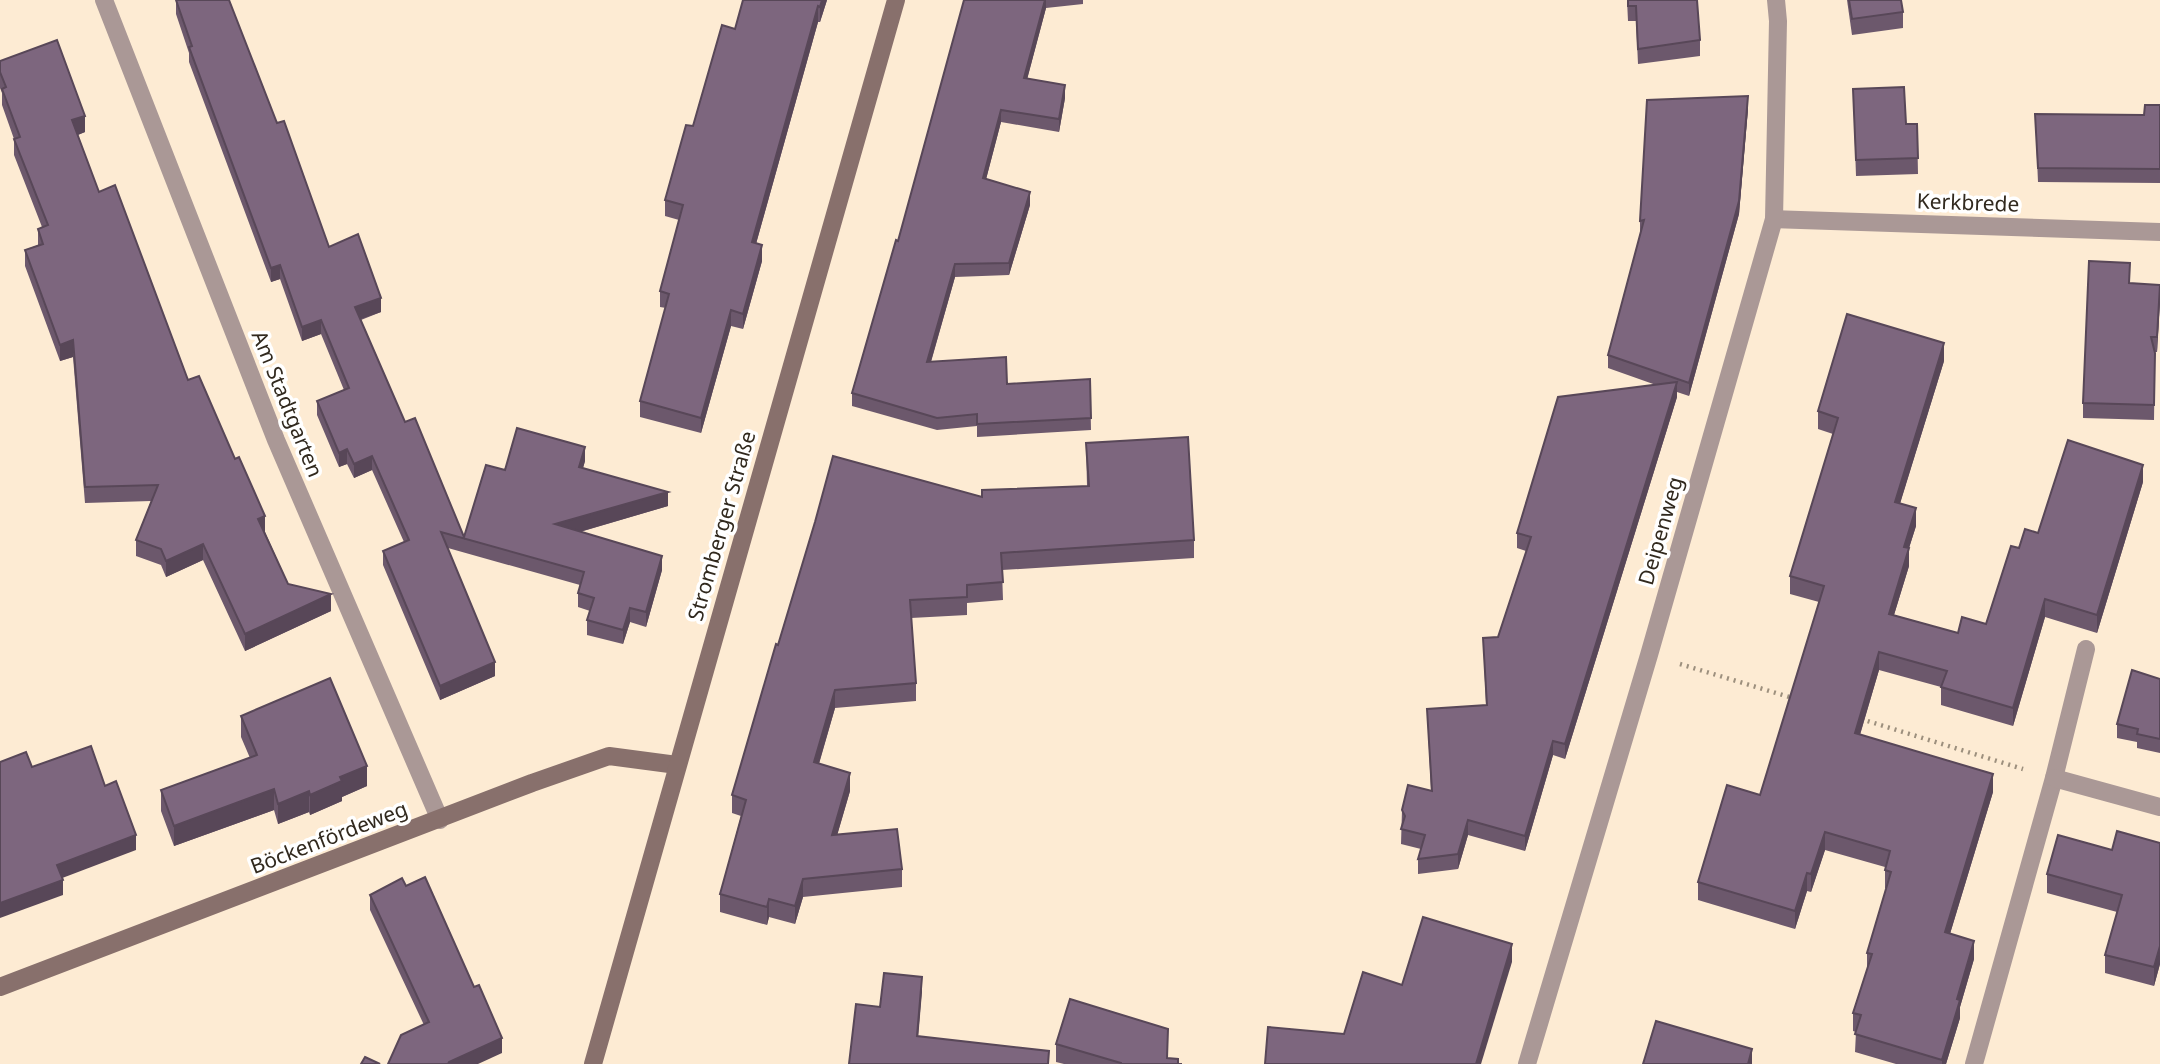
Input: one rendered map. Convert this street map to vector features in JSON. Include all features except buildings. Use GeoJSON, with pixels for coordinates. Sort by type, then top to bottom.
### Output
{"type":"FeatureCollection","features":[{"type":"Feature","properties":{"kind":"main road","name":"Stromberger Straße"},"geometry":{"type":"LineString","coordinates":[[593,1064],[896,0]]}},
{"type":"Feature","properties":{"kind":"main road","name":"Böckenfördeweg"},"geometry":{"type":"LineString","coordinates":[[0,987],[609,756],[677,765]]}},
{"type":"Feature","properties":{"kind":"street","name":"Am Stadtgarten"},"geometry":{"type":"LineString","coordinates":[[104,0],[276,440],[440,820]]}},
{"type":"Feature","properties":{"kind":"street","name":"Deipenweg"},"geometry":{"type":"LineString","coordinates":[[1527,1064],[1774,219],[1778,21],[1776,0]]}},
{"type":"Feature","properties":{"kind":"street","name":"Kerkbrede"},"geometry":{"type":"LineString","coordinates":[[1774,219],[2160,232]]}},
{"type":"Feature","properties":{"kind":"street"},"geometry":{"type":"LineString","coordinates":[[1974,1064],[2087,649]]}},
{"type":"Feature","properties":{"kind":"street"},"geometry":{"type":"LineString","coordinates":[[2054,778],[2160,807]]}},
{"type":"Feature","properties":{"kind":"path"},"geometry":{"type":"LineString","coordinates":[[1649,654],[1806,702]]}},
{"type":"Feature","properties":{"kind":"path"},"geometry":{"type":"LineString","coordinates":[[1858,718],[2054,778]]}}]}
